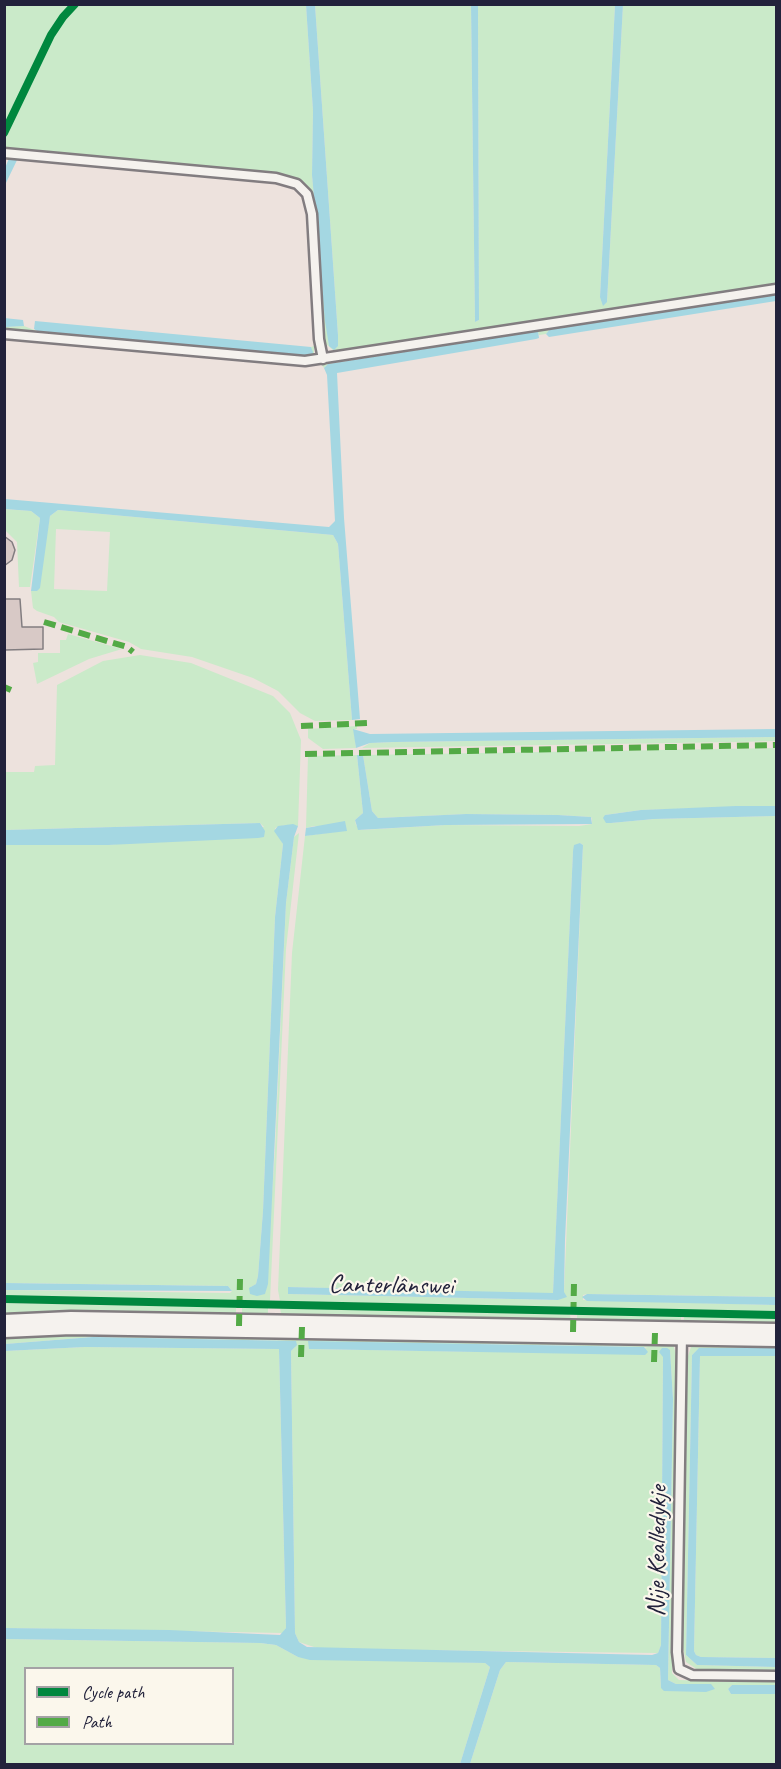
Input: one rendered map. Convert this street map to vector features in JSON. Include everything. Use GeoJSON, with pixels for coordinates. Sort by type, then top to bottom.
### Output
{"type":"FeatureCollection","features":[{"type":"Feature","properties":{"kind":"main road","name":"Canterlânswei"},"geometry":{"type":"LineString","coordinates":[[4,1326],[71,1323],[777,1335]]}},
{"type":"Feature","properties":{"kind":"lane"},"geometry":{"type":"LineString","coordinates":[[4,153],[276,178],[297,184],[306,194],[312,214],[323,359]]}},
{"type":"Feature","properties":{"kind":"lane"},"geometry":{"type":"LineString","coordinates":[[4,334],[291,361],[323,359],[777,289]]}},
{"type":"Feature","properties":{"kind":"lane","name":"Nije Kealledykje"},"geometry":{"type":"LineString","coordinates":[[682,1334],[677,1652],[680,1669],[692,1675],[777,1676]]}},
{"type":"Feature","properties":{"kind":"green space"},"geometry":{"type":"Polygon","coordinates":[[[4,5],[306,5],[313,111],[312,175],[329,346],[338,335],[315,5],[471,5],[475,322],[479,320],[478,5],[615,5],[600,297],[607,302],[623,5],[776,5],[776,285],[344,351],[333,350],[326,344],[324,337],[318,244],[311,195],[295,178],[5,151],[4,5]]]}},
{"type":"Feature","properties":{"kind":"green space"},"geometry":{"type":"Polygon","coordinates":[[[776,292],[776,295],[550,329],[546,334],[539,335],[538,332],[407,351],[328,364],[324,368],[320,363],[776,292]]]}},
{"type":"Feature","properties":{"kind":"green space"},"geometry":{"type":"Polygon","coordinates":[[[24,326],[37,331],[297,355],[312,355],[311,347],[314,346],[314,354],[308,358],[5,331],[4,327],[24,326]]]}},
{"type":"Feature","properties":{"kind":"green space"},"geometry":{"type":"Polygon","coordinates":[[[4,509],[31,511],[40,518],[30,587],[19,587],[17,542],[5,530],[4,509]]]}},
{"type":"Feature","properties":{"kind":"green space"},"geometry":{"type":"Polygon","coordinates":[[[58,510],[333,535],[338,544],[352,720],[315,721],[300,713],[278,691],[253,678],[192,657],[141,649],[129,642],[59,622],[54,617],[37,611],[33,608],[31,591],[37,591],[50,516],[58,510]],[[56,529],[54,589],[107,591],[110,532],[56,529]]]}},
{"type":"Feature","properties":{"kind":"green space"},"geometry":{"type":"Polygon","coordinates":[[[68,634],[122,649],[89,659],[37,684],[33,663],[38,662],[38,653],[60,653],[60,640],[66,640],[68,634]]]}},
{"type":"Feature","properties":{"kind":"green space"},"geometry":{"type":"Polygon","coordinates":[[[140,655],[191,663],[273,696],[290,713],[301,740],[298,826],[285,825],[275,828],[283,844],[275,917],[263,1211],[258,1276],[256,1284],[251,1287],[265,1294],[275,1150],[286,903],[294,837],[299,833],[286,949],[270,1301],[5,1296],[5,1290],[230,1293],[232,1291],[228,1286],[5,1283],[5,845],[108,845],[264,827],[260,823],[5,830],[5,772],[34,772],[35,766],[55,765],[57,685],[103,661],[140,655]]]}},
{"type":"Feature","properties":{"kind":"green space"},"geometry":{"type":"Polygon","coordinates":[[[357,726],[357,729],[354,729],[356,748],[323,749],[308,738],[308,729],[357,726]]]}},
{"type":"Feature","properties":{"kind":"green space"},"geometry":{"type":"Polygon","coordinates":[[[776,737],[776,741],[362,748],[370,743],[395,742],[776,737]]]}},
{"type":"Feature","properties":{"kind":"green space"},"geometry":{"type":"Polygon","coordinates":[[[776,748],[776,806],[641,810],[605,815],[611,823],[654,819],[776,816],[776,1297],[587,1294],[583,1295],[583,1300],[776,1305],[776,1312],[280,1301],[278,1290],[292,953],[305,836],[347,830],[314,826],[306,828],[308,756],[357,755],[363,813],[355,820],[361,830],[446,825],[579,826],[592,824],[591,817],[558,815],[467,814],[378,818],[372,811],[363,755],[776,748]],[[580,843],[573,851],[553,1294],[289,1287],[288,1294],[558,1300],[564,1292],[583,845],[580,843]]]}},
{"type":"Feature","properties":{"kind":"green space"},"geometry":{"type":"Polygon","coordinates":[[[5,1303],[236,1307],[236,1316],[5,1320],[5,1303]]]}},
{"type":"Feature","properties":{"kind":"green space"},"geometry":{"type":"Polygon","coordinates":[[[242,1307],[268,1308],[267,1317],[242,1317],[242,1307]]]}},
{"type":"Feature","properties":{"kind":"green space"},"geometry":{"type":"Polygon","coordinates":[[[280,1308],[566,1313],[570,1315],[571,1321],[282,1319],[280,1308]]]}},
{"type":"Feature","properties":{"kind":"green space"},"geometry":{"type":"Polygon","coordinates":[[[577,1314],[681,1316],[681,1329],[577,1323],[577,1314]]]}},
{"type":"Feature","properties":{"kind":"green space"},"geometry":{"type":"Polygon","coordinates":[[[684,1316],[776,1318],[776,1330],[683,1329],[684,1316]]]}},
{"type":"Feature","properties":{"kind":"green space"},"geometry":{"type":"Polygon","coordinates":[[[5,1331],[673,1344],[678,1361],[672,1673],[679,1680],[733,1682],[738,1678],[776,1679],[776,1685],[732,1685],[728,1689],[731,1694],[776,1694],[776,1764],[470,1764],[500,1670],[506,1662],[656,1665],[660,1668],[661,1688],[711,1684],[676,1684],[668,1680],[673,1399],[670,1350],[663,1356],[661,1645],[658,1653],[320,1649],[299,1642],[295,1633],[291,1351],[295,1347],[292,1341],[93,1337],[5,1344],[5,1331]],[[475,1344],[309,1349],[490,1352],[648,1348],[475,1344]]]}},
{"type":"Feature","properties":{"kind":"green space"},"geometry":{"type":"Polygon","coordinates":[[[776,1340],[776,1348],[700,1348],[692,1355],[686,1655],[697,1665],[776,1667],[776,1673],[698,1670],[686,1662],[681,1637],[686,1362],[692,1344],[776,1340]]]}},
{"type":"Feature","properties":{"kind":"green space"},"geometry":{"type":"Polygon","coordinates":[[[85,1347],[279,1349],[286,1628],[283,1633],[5,1628],[5,1351],[85,1347]]]}},
{"type":"Feature","properties":{"kind":"green space"},"geometry":{"type":"Polygon","coordinates":[[[700,1356],[776,1356],[776,1658],[701,1657],[694,1651],[700,1356]]]}},
{"type":"Feature","properties":{"kind":"green space"},"geometry":{"type":"Polygon","coordinates":[[[5,1639],[260,1643],[276,1645],[298,1657],[485,1663],[490,1667],[460,1764],[5,1764],[5,1639]]]}},
{"type":"Feature","properties":{"kind":"water"},"geometry":{"type":"Polygon","coordinates":[[[306,5],[315,5],[338,335],[338,346],[334,350],[329,346],[325,321],[312,175],[313,111],[306,5]]]}},
{"type":"Feature","properties":{"kind":"water"},"geometry":{"type":"Polygon","coordinates":[[[471,5],[478,5],[479,320],[475,322],[471,5]]]}},
{"type":"Feature","properties":{"kind":"water"},"geometry":{"type":"Polygon","coordinates":[[[615,5],[623,5],[607,302],[603,306],[600,297],[615,5]]]}},
{"type":"Feature","properties":{"kind":"water"},"geometry":{"type":"Polygon","coordinates":[[[10,156],[18,158],[5,185],[5,168],[10,156]]]}},
{"type":"Feature","properties":{"kind":"water"},"geometry":{"type":"Polygon","coordinates":[[[776,295],[776,301],[549,337],[546,334],[550,329],[776,295]]]}},
{"type":"Feature","properties":{"kind":"water"},"geometry":{"type":"Polygon","coordinates":[[[4,318],[23,320],[24,326],[5,327],[4,318]]]}},
{"type":"Feature","properties":{"kind":"water"},"geometry":{"type":"Polygon","coordinates":[[[35,321],[311,347],[313,352],[312,355],[297,355],[37,331],[34,329],[35,321]]]}},
{"type":"Feature","properties":{"kind":"water"},"geometry":{"type":"Polygon","coordinates":[[[538,331],[539,338],[536,339],[337,373],[344,518],[360,719],[352,720],[338,544],[333,535],[58,510],[50,516],[40,588],[37,591],[31,591],[40,518],[31,511],[5,509],[5,499],[329,527],[335,521],[327,375],[324,368],[328,364],[538,331]]]}},
{"type":"Feature","properties":{"kind":"water"},"geometry":{"type":"Polygon","coordinates":[[[353,729],[370,734],[776,729],[776,737],[395,742],[370,743],[356,748],[353,729]]]}},
{"type":"Feature","properties":{"kind":"water"},"geometry":{"type":"Polygon","coordinates":[[[357,755],[363,755],[372,811],[378,818],[466,814],[558,815],[591,817],[592,824],[446,825],[358,830],[355,820],[363,813],[357,755]]]}},
{"type":"Feature","properties":{"kind":"water"},"geometry":{"type":"Polygon","coordinates":[[[776,806],[776,816],[654,819],[611,823],[606,823],[603,818],[605,815],[641,810],[776,806]]]}},
{"type":"Feature","properties":{"kind":"water"},"geometry":{"type":"Polygon","coordinates":[[[345,821],[347,831],[305,836],[306,828],[345,821]]]}},
{"type":"Feature","properties":{"kind":"water"},"geometry":{"type":"Polygon","coordinates":[[[260,823],[265,831],[264,837],[258,838],[108,845],[5,845],[5,830],[260,823]]]}},
{"type":"Feature","properties":{"kind":"water"},"geometry":{"type":"Polygon","coordinates":[[[293,824],[298,826],[294,837],[286,903],[268,1284],[265,1294],[257,1296],[250,1294],[249,1288],[256,1284],[258,1276],[263,1211],[275,917],[283,844],[274,831],[278,826],[293,824]]]}},
{"type":"Feature","properties":{"kind":"water"},"geometry":{"type":"Polygon","coordinates":[[[580,843],[583,845],[565,1240],[564,1292],[567,1297],[558,1300],[288,1294],[288,1287],[553,1293],[573,851],[574,845],[580,843]]]}},
{"type":"Feature","properties":{"kind":"water"},"geometry":{"type":"Polygon","coordinates":[[[5,1283],[228,1286],[232,1291],[5,1290],[5,1283]]]}},
{"type":"Feature","properties":{"kind":"water"},"geometry":{"type":"Polygon","coordinates":[[[587,1294],[776,1297],[776,1305],[587,1301],[582,1297],[587,1294]]]}},
{"type":"Feature","properties":{"kind":"water"},"geometry":{"type":"Polygon","coordinates":[[[93,1337],[296,1341],[297,1345],[291,1351],[295,1633],[299,1642],[307,1647],[652,1655],[658,1653],[661,1645],[663,1357],[659,1352],[662,1348],[667,1348],[670,1350],[673,1399],[668,1680],[676,1684],[711,1684],[715,1689],[706,1692],[664,1691],[661,1688],[660,1668],[656,1665],[506,1662],[500,1670],[470,1764],[460,1764],[490,1667],[485,1663],[310,1660],[298,1657],[276,1645],[260,1643],[5,1639],[5,1628],[169,1630],[280,1635],[286,1628],[279,1349],[85,1347],[5,1351],[5,1344],[93,1337]]]}},
{"type":"Feature","properties":{"kind":"water"},"geometry":{"type":"Polygon","coordinates":[[[308,1341],[644,1347],[648,1352],[645,1355],[309,1349],[308,1341]]]}},
{"type":"Feature","properties":{"kind":"water"},"geometry":{"type":"Polygon","coordinates":[[[699,1348],[776,1348],[776,1356],[700,1356],[694,1651],[701,1657],[776,1658],[776,1667],[697,1665],[686,1655],[692,1355],[699,1348]]]}},
{"type":"Feature","properties":{"kind":"water"},"geometry":{"type":"Polygon","coordinates":[[[732,1685],[776,1685],[776,1694],[731,1694],[728,1689],[732,1685]]]}},
{"type":"Feature","properties":{"kind":"building"},"geometry":{"type":"Polygon","coordinates":[[[4,536],[12,542],[15,550],[12,560],[4,566],[4,536]]]}},
{"type":"Feature","properties":{"kind":"building"},"geometry":{"type":"Polygon","coordinates":[[[4,599],[20,599],[22,627],[43,627],[43,649],[5,650],[4,656],[4,599]]]}},
{"type":"Feature","properties":{"kind":"marked path"},"geometry":{"type":"LineString","coordinates":[[44,622],[127,647],[133,652]]}},
{"type":"Feature","properties":{"kind":"marked path"},"geometry":{"type":"LineString","coordinates":[[4,687],[11,690]]}},
{"type":"Feature","properties":{"kind":"marked path"},"geometry":{"type":"LineString","coordinates":[[301,726],[369,723]]}},
{"type":"Feature","properties":{"kind":"marked path"},"geometry":{"type":"LineString","coordinates":[[305,754],[776,745]]}},
{"type":"Feature","properties":{"kind":"marked path"},"geometry":{"type":"LineString","coordinates":[[239,1326],[240,1279]]}},
{"type":"Feature","properties":{"kind":"marked path"},"geometry":{"type":"LineString","coordinates":[[573,1332],[574,1283]]}},
{"type":"Feature","properties":{"kind":"marked path"},"geometry":{"type":"LineString","coordinates":[[301,1357],[302,1327]]}},
{"type":"Feature","properties":{"kind":"marked path"},"geometry":{"type":"LineString","coordinates":[[654,1362],[655,1333]]}},
{"type":"Feature","properties":{"kind":"cycle path"},"geometry":{"type":"LineString","coordinates":[[4,133],[51,35],[75,4]]}},
{"type":"Feature","properties":{"kind":"cycle path"},"geometry":{"type":"LineString","coordinates":[[4,1299],[776,1315]]}}]}
